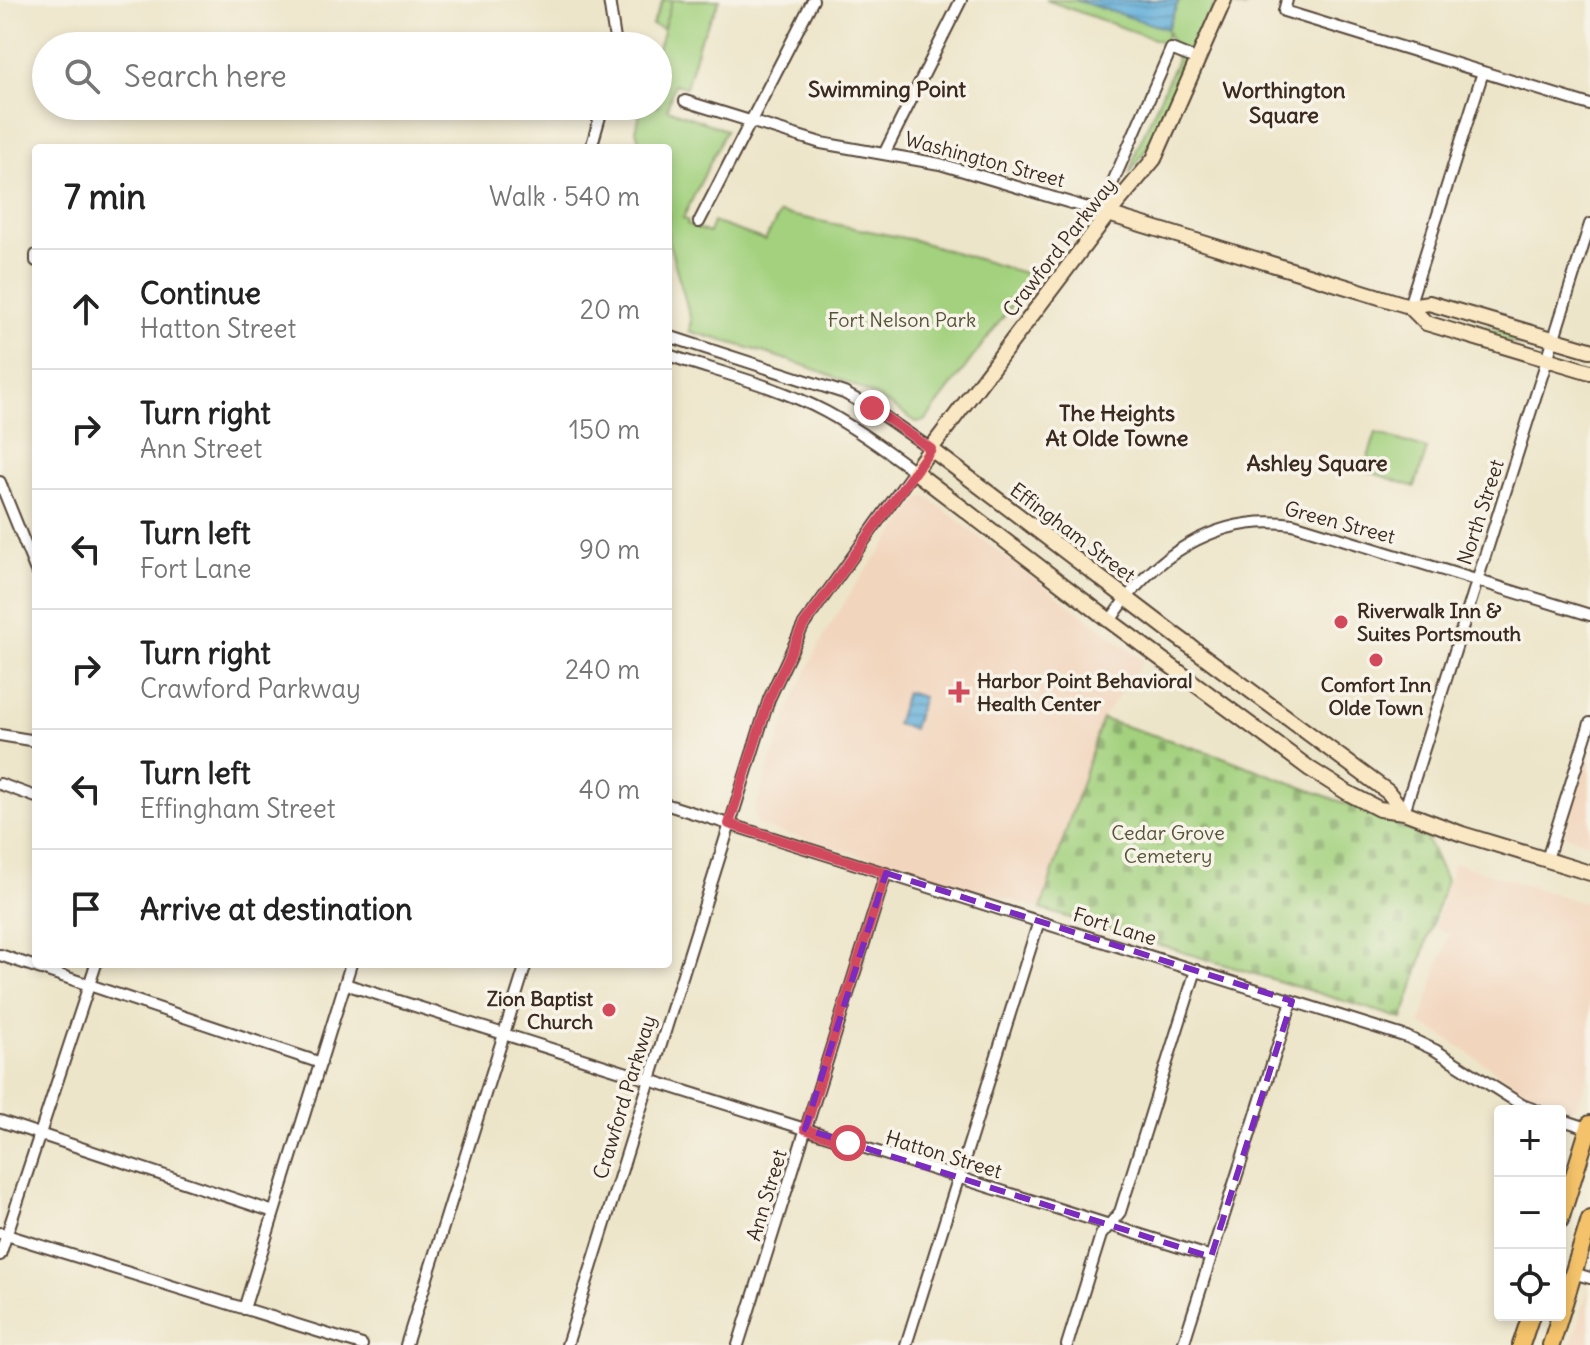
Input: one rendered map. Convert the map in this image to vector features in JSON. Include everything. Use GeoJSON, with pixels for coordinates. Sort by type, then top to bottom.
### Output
{"type":"FeatureCollection","features":[{"type":"Feature","properties":{"kind":"main road","name":"Crawford Parkway"},"geometry":{"type":"LineString","coordinates":[[914,471],[1108,214],[1154,159],[1224,0]]}},
{"type":"Feature","properties":{"kind":"main road","name":"Washington Street"},"geometry":{"type":"LineString","coordinates":[[1108,214],[1409,306],[1429,303],[1590,350]]}},
{"type":"Feature","properties":{"kind":"main road","name":"Washington Street"},"geometry":{"type":"LineString","coordinates":[[1409,306],[1426,323],[1590,372]]}},
{"type":"Feature","properties":{"kind":"main road","name":"Effingham Street"},"geometry":{"type":"LineString","coordinates":[[931,449],[1388,792],[1404,812]]}},
{"type":"Feature","properties":{"kind":"main road","name":"Effingham Street"},"geometry":{"type":"LineString","coordinates":[[914,471],[1310,769],[1379,809],[1404,812],[1462,834],[1590,873]]}},
{"type":"Feature","properties":{"kind":"main road"},"geometry":{"type":"LineString","coordinates":[[1566,1201],[1589,1127]]}},
{"type":"Feature","properties":{"kind":"main road"},"geometry":{"type":"LineString","coordinates":[[1551,1345],[1582,1275],[1590,1219]]}},
{"type":"Feature","properties":{"kind":"main road"},"geometry":{"type":"LineString","coordinates":[[1521,1345],[1529,1321]]}},
{"type":"Feature","properties":{"kind":"street"},"geometry":{"type":"LineString","coordinates":[[609,0],[614,32]]}},
{"type":"Feature","properties":{"kind":"street"},"geometry":{"type":"LineString","coordinates":[[699,222],[813,0]]}},
{"type":"Feature","properties":{"kind":"street"},"geometry":{"type":"LineString","coordinates":[[884,154],[961,0]]}},
{"type":"Feature","properties":{"kind":"street"},"geometry":{"type":"LineString","coordinates":[[1286,6],[1590,105]]}},
{"type":"Feature","properties":{"kind":"street"},"geometry":{"type":"LineString","coordinates":[[1108,214],[1112,184],[1171,49],[1198,60]]}},
{"type":"Feature","properties":{"kind":"street"},"geometry":{"type":"LineString","coordinates":[[1409,306],[1483,72]]}},
{"type":"Feature","properties":{"kind":"street","name":"Washington Street"},"geometry":{"type":"LineString","coordinates":[[685,101],[821,143],[940,164],[1108,214]]}},
{"type":"Feature","properties":{"kind":"street"},"geometry":{"type":"LineString","coordinates":[[592,144],[599,120]]}},
{"type":"Feature","properties":{"kind":"street","name":"North Street"},"geometry":{"type":"LineString","coordinates":[[1404,812],[1590,224]]}},
{"type":"Feature","properties":{"kind":"street","name":"Effingham Street"},"geometry":{"type":"LineString","coordinates":[[672,337],[844,393],[872,408],[931,449]]}},
{"type":"Feature","properties":{"kind":"street","name":"Effingham Street"},"geometry":{"type":"LineString","coordinates":[[672,356],[731,374],[824,411],[914,471]]}},
{"type":"Feature","properties":{"kind":"street","name":"Crawford Parkway"},"geometry":{"type":"LineString","coordinates":[[567,1345],[769,699],[803,626],[914,471]]}},
{"type":"Feature","properties":{"kind":"street"},"geometry":{"type":"LineString","coordinates":[[0,482],[32,561]]}},
{"type":"Feature","properties":{"kind":"street","name":"Green Street"},"geometry":{"type":"LineString","coordinates":[[1110,621],[1126,597],[1182,547],[1215,531],[1247,522],[1293,524],[1590,615]]}},
{"type":"Feature","properties":{"kind":"street"},"geometry":{"type":"LineString","coordinates":[[1547,859],[1590,723]]}},
{"type":"Feature","properties":{"kind":"street"},"geometry":{"type":"LineString","coordinates":[[0,735],[32,740]]}},
{"type":"Feature","properties":{"kind":"street"},"geometry":{"type":"LineString","coordinates":[[0,784],[32,796]]}},
{"type":"Feature","properties":{"kind":"street","name":"Fort Lane"},"geometry":{"type":"LineString","coordinates":[[672,806],[1407,1037],[1435,1050],[1522,1105]]}},
{"type":"Feature","properties":{"kind":"street","name":"Ann Street"},"geometry":{"type":"LineString","coordinates":[[738,1345],[886,873]]}},
{"type":"Feature","properties":{"kind":"street"},"geometry":{"type":"LineString","coordinates":[[906,1345],[1039,921]]}},
{"type":"Feature","properties":{"kind":"street"},"geometry":{"type":"LineString","coordinates":[[0,955],[32,966]]}},
{"type":"Feature","properties":{"kind":"street"},"geometry":{"type":"LineString","coordinates":[[39,968],[321,1063]]}},
{"type":"Feature","properties":{"kind":"street"},"geometry":{"type":"LineString","coordinates":[[0,1255],[3,1234],[40,1134],[95,968]]}},
{"type":"Feature","properties":{"kind":"street"},"geometry":{"type":"LineString","coordinates":[[244,1309],[350,968]]}},
{"type":"Feature","properties":{"kind":"street"},"geometry":{"type":"LineString","coordinates":[[406,1345],[525,968]]}},
{"type":"Feature","properties":{"kind":"street"},"geometry":{"type":"LineString","coordinates":[[1067,1345],[1101,1235],[1120,1212],[1196,970]]}},
{"type":"Feature","properties":{"kind":"street","name":"Hatton Street"},"geometry":{"type":"LineString","coordinates":[[345,984],[1211,1257]]}},
{"type":"Feature","properties":{"kind":"street"},"geometry":{"type":"LineString","coordinates":[[1183,1345],[1292,1001]]}},
{"type":"Feature","properties":{"kind":"street"},"geometry":{"type":"LineString","coordinates":[[0,1121],[274,1212]]}},
{"type":"Feature","properties":{"kind":"street"},"geometry":{"type":"LineString","coordinates":[[1566,1121],[1589,1127]]}},
{"type":"Feature","properties":{"kind":"street"},"geometry":{"type":"LineString","coordinates":[[3,1234],[362,1345]]}},
{"type":"Feature","properties":{"kind":"highlighted area"},"geometry":{"type":"Polygon","coordinates":[[[886,873],[1292,1001],[1211,1257],[805,1129],[886,873]]]}},
{"type":"Feature","properties":{"kind":"shaded area","name":"Harbor Point Behavioral Health Center"},"geometry":{"type":"Polygon","coordinates":[[[927,497],[1144,661],[1102,719],[1041,909],[757,825],[754,813],[789,709],[824,635],[854,587],[921,498],[927,497]]]}},
{"type":"Feature","properties":{"kind":"shaded area"},"geometry":{"type":"Polygon","coordinates":[[[1590,753],[1590,843],[1565,835],[1590,753]]]}},
{"type":"Feature","properties":{"kind":"shaded area"},"geometry":{"type":"Polygon","coordinates":[[[1454,863],[1590,905],[1590,1068],[1578,1105],[1571,1108],[1527,1092],[1431,1028],[1420,1025],[1449,934],[1435,928],[1454,863]]]}},
{"type":"Feature","properties":{"kind":"shaded area"},"geometry":{"type":"Polygon","coordinates":[[[1588,1291],[1590,1345],[1571,1345],[1588,1291]]]}},
{"type":"Feature","properties":{"kind":"green space"},"geometry":{"type":"Polygon","coordinates":[[[663,0],[672,0],[664,29],[652,25],[663,0]]]}},
{"type":"Feature","properties":{"kind":"green space","name":"Fort Nelson Park"},"geometry":{"type":"Polygon","coordinates":[[[672,0],[720,0],[699,42],[686,87],[674,84],[672,91],[672,32],[663,32],[672,0]]]}},
{"type":"Feature","properties":{"kind":"green space"},"geometry":{"type":"Polygon","coordinates":[[[1046,0],[1077,0],[1167,29],[1179,0],[1255,0],[1244,8],[1216,1],[1163,123],[1129,175],[1137,149],[1177,60],[1168,31],[1165,43],[1046,0]]]}},
{"type":"Feature","properties":{"kind":"green space","name":"Fort Nelson Park"},"geometry":{"type":"Polygon","coordinates":[[[672,111],[726,130],[683,218],[688,221],[687,224],[709,233],[713,222],[765,240],[780,213],[914,240],[1034,276],[925,421],[916,422],[835,377],[689,331],[691,320],[672,254],[672,144],[640,144],[636,130],[638,120],[672,120],[672,111]]]}},
{"type":"Feature","properties":{"kind":"green space"},"geometry":{"type":"Polygon","coordinates":[[[1427,309],[1534,341],[1529,348],[1429,319],[1425,315],[1427,309]]]}},
{"type":"Feature","properties":{"kind":"green space"},"geometry":{"type":"Polygon","coordinates":[[[1376,433],[1427,449],[1415,487],[1364,470],[1376,433]]]}},
{"type":"Feature","properties":{"kind":"green space","name":"Cedar Grove Cemetery"},"geometry":{"type":"Polygon","coordinates":[[[1102,719],[1220,756],[1352,806],[1354,804],[1427,839],[1446,880],[1403,1019],[1041,909],[1102,719]]]}},
{"type":"Feature","properties":{"kind":"water"},"geometry":{"type":"Polygon","coordinates":[[[1075,0],[1179,0],[1167,29],[1075,0]]]}},
{"type":"Feature","properties":{"kind":"water"},"geometry":{"type":"Polygon","coordinates":[[[906,692],[923,697],[913,729],[896,724],[906,692]]]}},
{"type":"Feature","properties":{"kind":"place","name":"Riverwalk Inn & Suites Portsmouth"},"geometry":{"type":"Point","coordinates":[1341,622]}},
{"type":"Feature","properties":{"kind":"place","name":"Comfort Inn Olde Town"},"geometry":{"type":"Point","coordinates":[1376,660]}},
{"type":"Feature","properties":{"kind":"place","name":"Harbor Point Behavioral Health Center"},"geometry":{"type":"Point","coordinates":[959,692]}},
{"type":"Feature","properties":{"kind":"place","name":"Zion Baptist Church"},"geometry":{"type":"Point","coordinates":[609,1010]}},
{"type":"Feature","properties":{"kind":"district","name":"Swimming Point"},"geometry":{"type":"Point","coordinates":[887,89]}},
{"type":"Feature","properties":{"kind":"district","name":"Worthington Square"},"geometry":{"type":"Point","coordinates":[1284,102]}},
{"type":"Feature","properties":{"kind":"district","name":"The Heights At Olde Towne"},"geometry":{"type":"Point","coordinates":[1117,426]}},
{"type":"Feature","properties":{"kind":"district","name":"Ashley Square"},"geometry":{"type":"Point","coordinates":[1317,463]}},
{"type":"Feature","properties":{"kind":"route"},"geometry":{"type":"LineString","coordinates":[[848,1143],[805,1129],[886,873],[729,824],[769,699],[803,626],[931,449],[872,408]]}}]}
